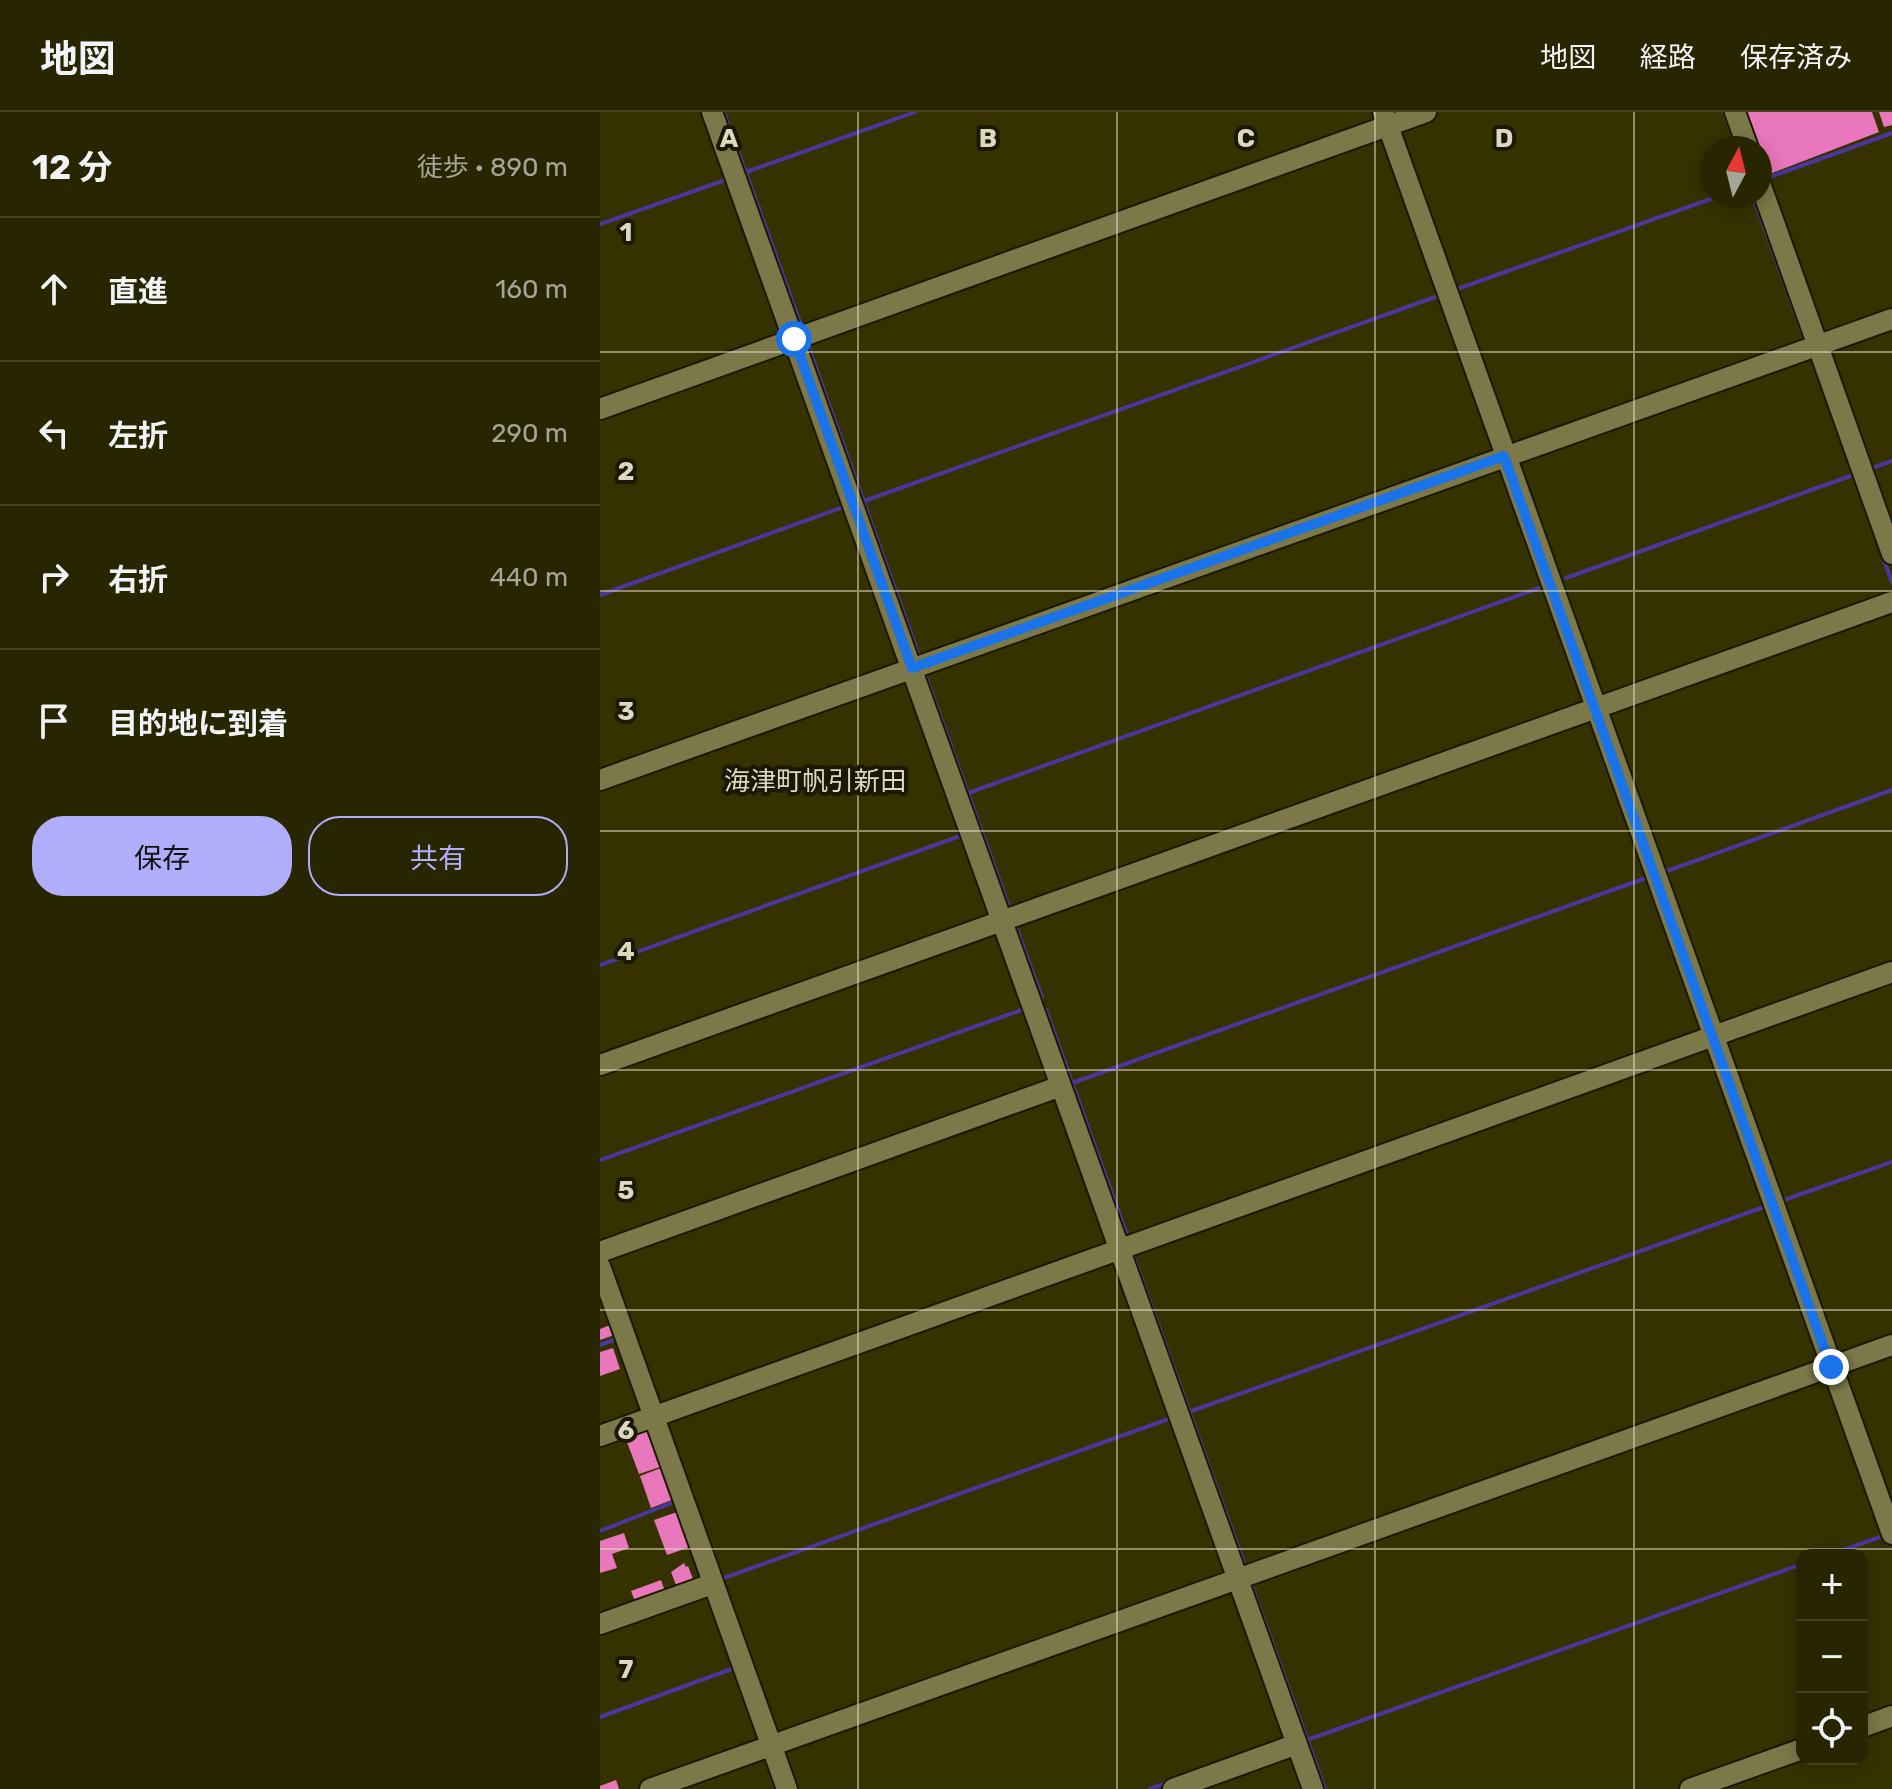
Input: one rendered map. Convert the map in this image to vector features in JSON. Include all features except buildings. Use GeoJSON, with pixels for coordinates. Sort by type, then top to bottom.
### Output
{"type":"FeatureCollection","features":[{"type":"Feature","properties":{"kind":"street"},"geometry":{"type":"LineString","coordinates":[[712,112],[1313,1789]]}},
{"type":"Feature","properties":{"kind":"street"},"geometry":{"type":"LineString","coordinates":[[600,409],[1386,119],[1426,112]]}},
{"type":"Feature","properties":{"kind":"street"},"geometry":{"type":"LineString","coordinates":[[1735,112],[1744,136]]}},
{"type":"Feature","properties":{"kind":"street"},"geometry":{"type":"LineString","coordinates":[[1386,119],[1892,1534]]}},
{"type":"Feature","properties":{"kind":"street"},"geometry":{"type":"LineString","coordinates":[[1769,208],[1892,554]]}},
{"type":"Feature","properties":{"kind":"street"},"geometry":{"type":"LineString","coordinates":[[600,780],[1892,319]]}},
{"type":"Feature","properties":{"kind":"street"},"geometry":{"type":"LineString","coordinates":[[600,1065],[1892,602]]}},
{"type":"Feature","properties":{"kind":"street"},"geometry":{"type":"LineString","coordinates":[[602,1430],[654,1415],[1120,1250],[1892,972]]}},
{"type":"Feature","properties":{"kind":"street"},"geometry":{"type":"LineString","coordinates":[[600,1252],[1061,1086]]}},
{"type":"Feature","properties":{"kind":"street"},"geometry":{"type":"LineString","coordinates":[[600,1266],[787,1789]]}},
{"type":"Feature","properties":{"kind":"street"},"geometry":{"type":"LineString","coordinates":[[650,1789],[1892,1345]]}},
{"type":"Feature","properties":{"kind":"street"},"geometry":{"type":"LineString","coordinates":[[600,1624],[712,1584]]}},
{"type":"Feature","properties":{"kind":"street"},"geometry":{"type":"LineString","coordinates":[[1868,1725],[1892,1716]]}},
{"type":"Feature","properties":{"kind":"street"},"geometry":{"type":"LineString","coordinates":[[1173,1789],[1297,1744]]}},
{"type":"Feature","properties":{"kind":"street"},"geometry":{"type":"LineString","coordinates":[[1690,1789],[1796,1751]]}},
{"type":"Feature","properties":{"kind":"waterway"},"geometry":{"type":"LineString","coordinates":[[724,112],[802,328]]}},
{"type":"Feature","properties":{"kind":"waterway"},"geometry":{"type":"LineString","coordinates":[[746,172],[915,112]]}},
{"type":"Feature","properties":{"kind":"waterway"},"geometry":{"type":"LineString","coordinates":[[1724,112],[1733,136]]}},
{"type":"Feature","properties":{"kind":"waterway"},"geometry":{"type":"LineString","coordinates":[[1772,176],[1892,133]]}},
{"type":"Feature","properties":{"kind":"waterway"},"geometry":{"type":"LineString","coordinates":[[600,224],[728,179]]}},
{"type":"Feature","properties":{"kind":"waterway"},"geometry":{"type":"LineString","coordinates":[[1457,289],[1700,203]]}},
{"type":"Feature","properties":{"kind":"waterway"},"geometry":{"type":"LineString","coordinates":[[1757,208],[1806,343]]}},
{"type":"Feature","properties":{"kind":"waterway"},"geometry":{"type":"LineString","coordinates":[[864,501],[1438,296]]}},
{"type":"Feature","properties":{"kind":"waterway"},"geometry":{"type":"LineString","coordinates":[[807,343],[920,659]]}},
{"type":"Feature","properties":{"kind":"waterway"},"geometry":{"type":"LineString","coordinates":[[1869,469],[1892,461]]}},
{"type":"Feature","properties":{"kind":"waterway"},"geometry":{"type":"LineString","coordinates":[[1566,578],[1856,474]]}},
{"type":"Feature","properties":{"kind":"waterway"},"geometry":{"type":"LineString","coordinates":[[600,595],[846,506]]}},
{"type":"Feature","properties":{"kind":"waterway"},"geometry":{"type":"LineString","coordinates":[[1883,558],[1892,582]]}},
{"type":"Feature","properties":{"kind":"waterway"},"geometry":{"type":"LineString","coordinates":[[968,793],[1542,587]]}},
{"type":"Feature","properties":{"kind":"waterway"},"geometry":{"type":"LineString","coordinates":[[924,671],[1010,910]]}},
{"type":"Feature","properties":{"kind":"waterway"},"geometry":{"type":"LineString","coordinates":[[1667,871],[1892,790]]}},
{"type":"Feature","properties":{"kind":"waterway"},"geometry":{"type":"LineString","coordinates":[[600,965],[963,835]]}},
{"type":"Feature","properties":{"kind":"waterway"},"geometry":{"type":"LineString","coordinates":[[1072,1083],[1646,878]]}},
{"type":"Feature","properties":{"kind":"waterway"},"geometry":{"type":"LineString","coordinates":[[1015,924],[1042,998]]}},
{"type":"Feature","properties":{"kind":"waterway"},"geometry":{"type":"LineString","coordinates":[[600,1160],[1027,1008]]}},
{"type":"Feature","properties":{"kind":"waterway"},"geometry":{"type":"LineString","coordinates":[[1046,1010],[1129,1241]]}},
{"type":"Feature","properties":{"kind":"waterway"},"geometry":{"type":"LineString","coordinates":[[1784,1200],[1892,1162]]}},
{"type":"Feature","properties":{"kind":"waterway"},"geometry":{"type":"LineString","coordinates":[[1186,1413],[1764,1207]]}},
{"type":"Feature","properties":{"kind":"waterway"},"geometry":{"type":"LineString","coordinates":[[1133,1255],[1246,1569]]}},
{"type":"Feature","properties":{"kind":"waterway"},"geometry":{"type":"LineString","coordinates":[[608,1258],[622,1298]]}},
{"type":"Feature","properties":{"kind":"waterway"},"geometry":{"type":"LineString","coordinates":[[600,1345],[619,1338]]}},
{"type":"Feature","properties":{"kind":"waterway"},"geometry":{"type":"LineString","coordinates":[[721,1579],[1174,1417]]}},
{"type":"Feature","properties":{"kind":"waterway"},"geometry":{"type":"LineString","coordinates":[[600,1531],[674,1502]]}},
{"type":"Feature","properties":{"kind":"waterway"},"geometry":{"type":"LineString","coordinates":[[1846,1549],[1883,1536]]}},
{"type":"Feature","properties":{"kind":"waterway"},"geometry":{"type":"LineString","coordinates":[[1307,1740],[1796,1566]]}},
{"type":"Feature","properties":{"kind":"waterway"},"geometry":{"type":"LineString","coordinates":[[1251,1584],[1325,1789]]}},
{"type":"Feature","properties":{"kind":"waterway"},"geometry":{"type":"LineString","coordinates":[[600,1717],[737,1667]]}},
{"type":"Feature","properties":{"kind":"waterway"},"geometry":{"type":"LineString","coordinates":[[1150,1789],[1167,1783]]}},
{"type":"Feature","properties":{"kind":"district","name":"海津町帆引新田"},"geometry":{"type":"Point","coordinates":[815,781]}},
{"type":"Feature","properties":{"kind":"route"},"geometry":{"type":"LineString","coordinates":[[794,339],[912,668],[1504,456],[1831,1367]]}}]}
